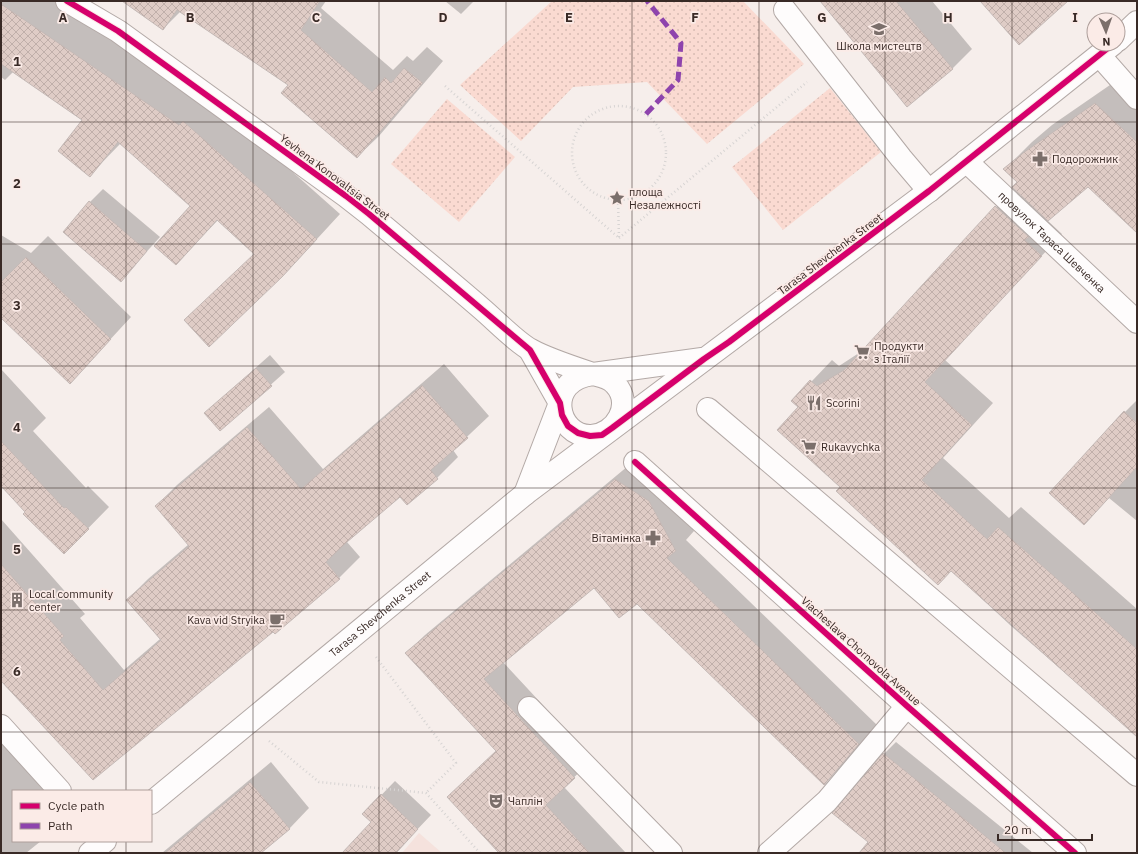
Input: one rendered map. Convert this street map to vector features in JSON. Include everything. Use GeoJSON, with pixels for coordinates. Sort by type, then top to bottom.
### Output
{"type":"FeatureCollection","features":[{"type":"Feature","properties":{"kind":"main road","name":"Yevhena Konovaltsia Street"},"geometry":{"type":"LineString","coordinates":[[67,1],[118,31],[363,209],[530,350],[593,374],[704,359]]}},
{"type":"Feature","properties":{"kind":"main road"},"geometry":{"type":"LineString","coordinates":[[785,10],[901,158],[929,191]]}},
{"type":"Feature","properties":{"kind":"main road"},"geometry":{"type":"LineString","coordinates":[[1126,32],[1137,22]]}},
{"type":"Feature","properties":{"kind":"main road","name":"Tarasa Shevchenka Street"},"geometry":{"type":"LineString","coordinates":[[152,802],[525,494],[704,359],[730,342],[929,191],[1104,52]]}},
{"type":"Feature","properties":{"kind":"main road"},"geometry":{"type":"LineString","coordinates":[[1108,52],[1137,98]]}},
{"type":"Feature","properties":{"kind":"main road","name":"провулок Тараса Шевченка"},"geometry":{"type":"LineString","coordinates":[[966,161],[1137,322]]}},
{"type":"Feature","properties":{"kind":"main road","name":"Yevhena Konovaltsia Street"},"geometry":{"type":"LineString","coordinates":[[530,350],[560,403]]}},
{"type":"Feature","properties":{"kind":"main road"},"geometry":{"type":"LineString","coordinates":[[525,494],[560,403],[563,391],[571,381],[581,375],[593,374]]}},
{"type":"Feature","properties":{"kind":"main road","name":"Tarasa Shevchenka Street"},"geometry":{"type":"LineString","coordinates":[[560,403],[562,415],[568,426],[578,433],[590,436],[602,435],[612,428],[620,419],[623,407],[621,395],[615,384],[605,377],[593,374]]}},
{"type":"Feature","properties":{"kind":"main road"},"geometry":{"type":"LineString","coordinates":[[708,409],[1137,775]]}},
{"type":"Feature","properties":{"kind":"main road","name":"Viacheslava Chornovola Avenue"},"geometry":{"type":"LineString","coordinates":[[635,462],[907,706],[1075,853]]}},
{"type":"Feature","properties":{"kind":"main road"},"geometry":{"type":"LineString","coordinates":[[769,853],[827,801],[907,706]]}},
{"type":"Feature","properties":{"kind":"main road"},"geometry":{"type":"LineString","coordinates":[[529,708],[672,853]]}},
{"type":"Feature","properties":{"kind":"main road"},"geometry":{"type":"LineString","coordinates":[[1,726],[59,790]]}},
{"type":"Feature","properties":{"kind":"main road"},"geometry":{"type":"LineString","coordinates":[[90,853],[104,842]]}},
{"type":"Feature","properties":{"kind":"path"},"geometry":{"type":"LineString","coordinates":[[620,238],[828,65]]}},
{"type":"Feature","properties":{"kind":"path"},"geometry":{"type":"LineString","coordinates":[[445,86],[620,238]]}},
{"type":"Feature","properties":{"kind":"path"},"geometry":{"type":"LineString","coordinates":[[610,106],[626,106],[641,110],[649,116],[662,132],[666,147],[666,163],[660,178],[649,190],[634,198],[618,200],[603,198],[589,190],[578,178],[572,164],[571,148],[575,134],[584,121],[596,111],[610,106]]}},
{"type":"Feature","properties":{"kind":"path"},"geometry":{"type":"LineString","coordinates":[[618,200],[620,238]]}},
{"type":"Feature","properties":{"kind":"path"},"geometry":{"type":"LineString","coordinates":[[376,657],[456,763],[426,793]]}},
{"type":"Feature","properties":{"kind":"path"},"geometry":{"type":"LineString","coordinates":[[266,738],[319,782],[426,793],[480,853]]}},
{"type":"Feature","properties":{"kind":"shaded area"},"geometry":{"type":"Polygon","coordinates":[[[552,1],[743,1],[804,64],[707,144],[647,82],[573,87],[521,141],[460,85],[552,1]]]}},
{"type":"Feature","properties":{"kind":"shaded area"},"geometry":{"type":"Polygon","coordinates":[[[830,88],[881,152],[783,230],[732,167],[830,88]]]}},
{"type":"Feature","properties":{"kind":"shaded area"},"geometry":{"type":"Polygon","coordinates":[[[447,99],[515,157],[459,222],[391,164],[447,99]]]}},
{"type":"Feature","properties":{"kind":"shaded area"},"geometry":{"type":"Polygon","coordinates":[[[419,833],[442,853],[402,853],[419,833]]]}},
{"type":"Feature","properties":{"kind":"building"},"geometry":{"type":"Polygon","coordinates":[[[122,1],[320,1],[301,30],[372,92],[385,77],[391,83],[404,68],[423,83],[357,158],[281,93],[288,85],[177,10],[163,30],[122,1]]]}},
{"type":"Feature","properties":{"kind":"building"},"geometry":{"type":"Polygon","coordinates":[[[820,1],[896,1],[953,69],[907,107],[820,1]]]}},
{"type":"Feature","properties":{"kind":"building"},"geometry":{"type":"Polygon","coordinates":[[[980,1],[1068,1],[1019,45],[980,1]]]}},
{"type":"Feature","properties":{"kind":"building"},"geometry":{"type":"Polygon","coordinates":[[[1,4],[179,125],[183,121],[317,239],[282,277],[209,347],[184,320],[254,254],[217,220],[176,265],[154,246],[190,206],[118,142],[90,177],[58,151],[82,120],[1,64],[1,4]]]}},
{"type":"Feature","properties":{"kind":"building"},"geometry":{"type":"Polygon","coordinates":[[[1095,103],[1137,142],[1137,233],[1088,187],[1048,221],[1012,187],[1017,182],[1003,169],[1023,153],[1095,103]]]}},
{"type":"Feature","properties":{"kind":"building"},"geometry":{"type":"Polygon","coordinates":[[[89,201],[147,251],[121,282],[63,232],[89,201]]]}},
{"type":"Feature","properties":{"kind":"building"},"geometry":{"type":"Polygon","coordinates":[[[995,206],[1029,237],[1025,240],[1042,256],[925,382],[972,425],[922,480],[987,539],[998,527],[1137,649],[1137,737],[951,571],[938,585],[836,491],[840,487],[777,430],[798,407],[791,401],[810,380],[817,386],[844,370],[995,206]]]}},
{"type":"Feature","properties":{"kind":"building"},"geometry":{"type":"Polygon","coordinates":[[[26,257],[111,339],[70,384],[1,318],[1,282],[26,257]]]}},
{"type":"Feature","properties":{"kind":"building"},"geometry":{"type":"Polygon","coordinates":[[[256,368],[272,386],[220,431],[204,413],[256,368]]]}},
{"type":"Feature","properties":{"kind":"building"},"geometry":{"type":"Polygon","coordinates":[[[422,385],[468,438],[431,470],[438,479],[407,505],[400,497],[347,542],[326,562],[340,579],[275,634],[273,632],[93,780],[1,681],[1,564],[64,636],[60,640],[103,690],[161,640],[126,600],[189,546],[155,506],[247,427],[301,489],[422,385]]]}},
{"type":"Feature","properties":{"kind":"building"},"geometry":{"type":"Polygon","coordinates":[[[1124,411],[1137,423],[1137,467],[1084,525],[1049,493],[1124,411]]]}},
{"type":"Feature","properties":{"kind":"building"},"geometry":{"type":"Polygon","coordinates":[[[1,441],[64,508],[66,507],[89,529],[64,554],[23,514],[25,512],[1,486],[1,441]]]}},
{"type":"Feature","properties":{"kind":"building"},"geometry":{"type":"Polygon","coordinates":[[[615,479],[649,501],[676,551],[667,558],[859,744],[824,785],[637,604],[619,618],[594,588],[484,679],[575,778],[546,805],[590,853],[499,853],[447,797],[496,751],[405,653],[615,479]]]}},
{"type":"Feature","properties":{"kind":"building"},"geometry":{"type":"Polygon","coordinates":[[[883,753],[1006,853],[859,853],[868,842],[832,813],[883,753]]]}},
{"type":"Feature","properties":{"kind":"building"},"geometry":{"type":"Polygon","coordinates":[[[250,782],[290,829],[261,853],[165,853],[250,782]]]}},
{"type":"Feature","properties":{"kind":"building"},"geometry":{"type":"Polygon","coordinates":[[[381,794],[418,829],[396,853],[342,853],[371,822],[362,814],[381,794]]]}},
{"type":"Feature","properties":{"kind":"marked path"},"geometry":{"type":"LineString","coordinates":[[646,114],[678,80],[681,43],[647,1]]}},
{"type":"Feature","properties":{"kind":"cycle path"},"geometry":{"type":"LineString","coordinates":[[67,1],[118,31],[369,214],[530,350],[560,403],[562,415],[568,426],[578,433],[590,436],[602,435],[729,342],[929,191],[1103,52]]}},
{"type":"Feature","properties":{"kind":"cycle path"},"geometry":{"type":"LineString","coordinates":[[635,462],[907,706],[1075,853]]}},
{"type":"Feature","properties":{"kind":"place","name":"Школа мистецтв"},"geometry":{"type":"Point","coordinates":[879,29]}},
{"type":"Feature","properties":{"kind":"place","name":"Подорожник"},"geometry":{"type":"Point","coordinates":[1040,159]}},
{"type":"Feature","properties":{"kind":"place","name":"площа Незалежності"},"geometry":{"type":"Point","coordinates":[617,198]}},
{"type":"Feature","properties":{"kind":"place","name":"Продукти з Італії"},"geometry":{"type":"Point","coordinates":[862,352]}},
{"type":"Feature","properties":{"kind":"place","name":"Scorini"},"geometry":{"type":"Point","coordinates":[814,403]}},
{"type":"Feature","properties":{"kind":"place","name":"Rukavychka"},"geometry":{"type":"Point","coordinates":[809,447]}},
{"type":"Feature","properties":{"kind":"place","name":"Вітамінка"},"geometry":{"type":"Point","coordinates":[653,538]}},
{"type":"Feature","properties":{"kind":"place","name":"Local community center"},"geometry":{"type":"Point","coordinates":[17,600]}},
{"type":"Feature","properties":{"kind":"place","name":"Kava vid Stryika"},"geometry":{"type":"Point","coordinates":[277,620]}},
{"type":"Feature","properties":{"kind":"place","name":"Чаплін"},"geometry":{"type":"Point","coordinates":[496,801]}}]}
